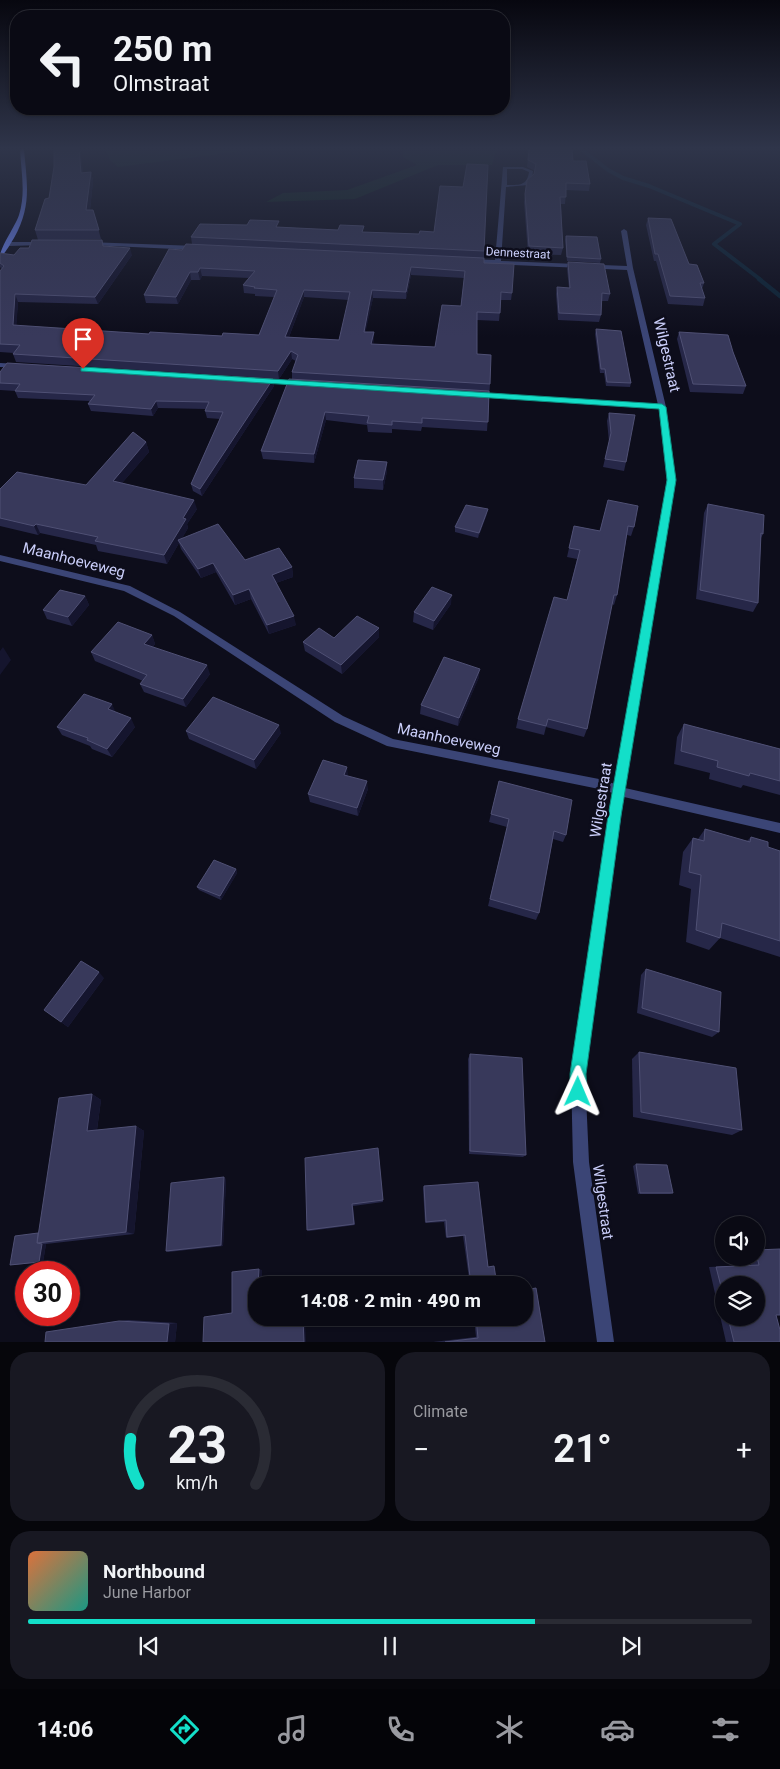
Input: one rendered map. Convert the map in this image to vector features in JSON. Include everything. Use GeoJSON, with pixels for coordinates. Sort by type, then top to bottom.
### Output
{"type":"FeatureCollection","features":[{"type":"Feature","properties":{"kind":"main road"},"geometry":{"type":"LineString","coordinates":[[0,255],[8,244],[22,212]]}},
{"type":"Feature","properties":{"kind":"street"},"geometry":{"type":"LineString","coordinates":[[498,262],[502,212]]}},
{"type":"Feature","properties":{"kind":"street"},"geometry":{"type":"LineString","coordinates":[[624,230],[630,268]]}},
{"type":"Feature","properties":{"kind":"street"},"geometry":{"type":"LineString","coordinates":[[85,243],[202,248]]}},
{"type":"Feature","properties":{"kind":"street"},"geometry":{"type":"LineString","coordinates":[[8,244],[46,244]]}},
{"type":"Feature","properties":{"kind":"street","name":"Dennestraat"},"geometry":{"type":"LineString","coordinates":[[469,260],[630,268]]}},
{"type":"Feature","properties":{"kind":"street","name":"Wilgestraat"},"geometry":{"type":"LineString","coordinates":[[606,1342],[581,1162],[578,1074],[619,791],[671,480],[662,407],[630,268]]}},
{"type":"Feature","properties":{"kind":"street"},"geometry":{"type":"LineString","coordinates":[[0,365],[28,366]]}},
{"type":"Feature","properties":{"kind":"street"},"geometry":{"type":"LineString","coordinates":[[251,380],[310,383]]}},
{"type":"Feature","properties":{"kind":"street"},"geometry":{"type":"LineString","coordinates":[[466,394],[662,407]]}},
{"type":"Feature","properties":{"kind":"street","name":"Maanhoeveweg"},"geometry":{"type":"LineString","coordinates":[[0,558],[127,588],[177,614],[339,719],[391,743],[599,784],[619,791],[780,828]]}},
{"type":"Feature","properties":{"kind":"building"},"geometry":{"type":"Polygon","coordinates":[[[41,212],[93,212],[99,230],[35,230],[41,212]]]}},
{"type":"Feature","properties":{"kind":"building"},"geometry":{"type":"Polygon","coordinates":[[[437,212],[486,212],[484,251],[191,237],[200,224],[247,225],[250,220],[279,221],[276,227],[338,230],[340,225],[364,226],[362,232],[419,234],[420,231],[434,232],[437,212]]]}},
{"type":"Feature","properties":{"kind":"building"},"geometry":{"type":"Polygon","coordinates":[[[526,212],[561,212],[563,248],[529,246],[526,212]]]}},
{"type":"Feature","properties":{"kind":"building"},"geometry":{"type":"Polygon","coordinates":[[[648,218],[671,219],[689,264],[697,265],[704,283],[700,283],[705,298],[670,296],[658,254],[655,254],[648,218]]]}},
{"type":"Feature","properties":{"kind":"building"},"geometry":{"type":"Polygon","coordinates":[[[566,236],[597,237],[601,259],[567,257],[566,236]]]}},
{"type":"Feature","properties":{"kind":"building"},"geometry":{"type":"Polygon","coordinates":[[[32,240],[102,240],[103,246],[130,248],[95,297],[15,294],[13,325],[149,334],[150,332],[222,336],[223,333],[259,335],[277,290],[243,285],[255,271],[200,268],[198,272],[190,272],[176,297],[144,295],[169,249],[182,250],[186,244],[484,258],[484,263],[514,264],[512,293],[501,292],[500,313],[477,312],[477,354],[491,355],[490,384],[292,372],[298,355],[291,351],[278,371],[13,354],[20,345],[0,344],[0,271],[4,266],[0,263],[0,253],[14,255],[20,248],[29,248],[32,240]],[[411,267],[406,292],[372,290],[364,332],[374,332],[371,344],[435,347],[442,305],[461,306],[465,271],[411,267]],[[304,290],[285,337],[339,340],[350,292],[304,290]]]}},
{"type":"Feature","properties":{"kind":"building"},"geometry":{"type":"Polygon","coordinates":[[[568,262],[604,264],[610,294],[602,293],[601,315],[559,313],[557,287],[570,288],[568,262]]]}},
{"type":"Feature","properties":{"kind":"building"},"geometry":{"type":"Polygon","coordinates":[[[596,329],[621,331],[631,383],[607,382],[605,369],[601,369],[596,329]]]}},
{"type":"Feature","properties":{"kind":"building"},"geometry":{"type":"Polygon","coordinates":[[[679,332],[728,335],[746,386],[693,384],[679,332]]]}},
{"type":"Feature","properties":{"kind":"building"},"geometry":{"type":"Polygon","coordinates":[[[7,363],[273,379],[200,489],[191,484],[223,412],[205,411],[209,402],[156,401],[151,409],[88,404],[95,395],[15,391],[20,384],[0,383],[0,372],[7,363]]]}},
{"type":"Feature","properties":{"kind":"building"},"geometry":{"type":"Polygon","coordinates":[[[289,379],[489,391],[488,422],[422,418],[422,423],[392,421],[392,425],[367,423],[369,416],[325,412],[314,454],[261,451],[289,379]]]}},
{"type":"Feature","properties":{"kind":"building"},"geometry":{"type":"Polygon","coordinates":[[[609,413],[635,415],[626,462],[605,459],[611,433],[609,413]]]}},
{"type":"Feature","properties":{"kind":"building"},"geometry":{"type":"Polygon","coordinates":[[[133,432],[146,442],[113,481],[194,500],[183,518],[186,519],[164,555],[95,541],[98,537],[0,518],[0,489],[17,472],[86,485],[133,432]]]}},
{"type":"Feature","properties":{"kind":"building"},"geometry":{"type":"Polygon","coordinates":[[[358,460],[387,462],[383,480],[354,478],[358,460]]]}},
{"type":"Feature","properties":{"kind":"building"},"geometry":{"type":"Polygon","coordinates":[[[608,500],[638,506],[634,527],[628,526],[617,595],[614,595],[587,729],[548,719],[546,726],[518,719],[554,597],[567,600],[580,550],[569,548],[574,526],[600,531],[608,500]]]}},
{"type":"Feature","properties":{"kind":"building"},"geometry":{"type":"Polygon","coordinates":[[[708,504],[764,515],[763,534],[761,533],[758,603],[700,590],[708,504]]]}},
{"type":"Feature","properties":{"kind":"building"},"geometry":{"type":"Polygon","coordinates":[[[466,505],[488,509],[479,533],[455,527],[466,505]]]}},
{"type":"Feature","properties":{"kind":"building"},"geometry":{"type":"Polygon","coordinates":[[[218,524],[245,560],[279,548],[292,567],[272,575],[294,616],[267,625],[249,589],[233,595],[213,563],[198,569],[178,540],[218,524]]]}},
{"type":"Feature","properties":{"kind":"building"},"geometry":{"type":"Polygon","coordinates":[[[432,587],[452,595],[434,621],[414,612],[432,587]]]}},
{"type":"Feature","properties":{"kind":"building"},"geometry":{"type":"Polygon","coordinates":[[[60,590],[85,596],[68,617],[43,610],[60,590]]]}},
{"type":"Feature","properties":{"kind":"building"},"geometry":{"type":"Polygon","coordinates":[[[357,616],[379,628],[341,665],[303,642],[319,628],[334,638],[357,616]]]}},
{"type":"Feature","properties":{"kind":"building"},"geometry":{"type":"Polygon","coordinates":[[[118,622],[152,635],[144,644],[207,665],[183,699],[140,684],[147,675],[91,652],[118,622]]]}},
{"type":"Feature","properties":{"kind":"building"},"geometry":{"type":"Polygon","coordinates":[[[444,657],[480,669],[459,718],[421,705],[444,657]]]}},
{"type":"Feature","properties":{"kind":"building"},"geometry":{"type":"Polygon","coordinates":[[[84,694],[112,704],[108,709],[131,718],[107,749],[87,740],[88,738],[57,727],[84,694]]]}},
{"type":"Feature","properties":{"kind":"building"},"geometry":{"type":"Polygon","coordinates":[[[213,697],[279,725],[254,760],[186,731],[213,697]]]}},
{"type":"Feature","properties":{"kind":"building"},"geometry":{"type":"Polygon","coordinates":[[[684,724],[780,749],[780,781],[750,773],[749,776],[717,767],[718,761],[681,751],[684,724]]]}},
{"type":"Feature","properties":{"kind":"building"},"geometry":{"type":"Polygon","coordinates":[[[323,760],[347,767],[344,775],[367,781],[357,808],[308,794],[323,760]]]}},
{"type":"Feature","properties":{"kind":"building"},"geometry":{"type":"Polygon","coordinates":[[[499,781],[572,800],[566,835],[554,831],[539,913],[490,899],[509,819],[491,814],[499,781]]]}},
{"type":"Feature","properties":{"kind":"building"},"geometry":{"type":"Polygon","coordinates":[[[705,829],[750,842],[751,837],[768,842],[768,847],[780,851],[780,941],[722,923],[720,938],[696,930],[701,875],[689,872],[693,838],[704,841],[705,829]]]}},
{"type":"Feature","properties":{"kind":"building"},"geometry":{"type":"Polygon","coordinates":[[[214,860],[236,869],[220,896],[197,887],[214,860]]]}},
{"type":"Feature","properties":{"kind":"building"},"geometry":{"type":"Polygon","coordinates":[[[81,961],[99,972],[61,1022],[44,1010],[81,961]]]}},
{"type":"Feature","properties":{"kind":"building"},"geometry":{"type":"Polygon","coordinates":[[[646,969],[721,992],[719,1032],[642,1008],[646,969]]]}},
{"type":"Feature","properties":{"kind":"building"},"geometry":{"type":"Polygon","coordinates":[[[639,1052],[736,1068],[742,1130],[641,1112],[639,1052]]]}},
{"type":"Feature","properties":{"kind":"building"},"geometry":{"type":"Polygon","coordinates":[[[470,1054],[522,1058],[526,1155],[470,1151],[470,1054]]]}},
{"type":"Feature","properties":{"kind":"building"},"geometry":{"type":"Polygon","coordinates":[[[92,1094],[87,1131],[136,1126],[126,1232],[37,1243],[59,1098],[92,1094]]]}},
{"type":"Feature","properties":{"kind":"building"},"geometry":{"type":"Polygon","coordinates":[[[378,1148],[383,1200],[352,1204],[354,1224],[307,1230],[305,1158],[378,1148]]]}},
{"type":"Feature","properties":{"kind":"building"},"geometry":{"type":"Polygon","coordinates":[[[636,1164],[667,1165],[673,1193],[640,1193],[636,1164]]]}},
{"type":"Feature","properties":{"kind":"building"},"geometry":{"type":"Polygon","coordinates":[[[224,1177],[221,1245],[166,1251],[171,1183],[224,1177]]]}},
{"type":"Feature","properties":{"kind":"building"},"geometry":{"type":"Polygon","coordinates":[[[478,1182],[488,1267],[494,1266],[496,1276],[470,1276],[465,1235],[447,1237],[446,1220],[426,1222],[424,1186],[478,1182]]]}},
{"type":"Feature","properties":{"kind":"building"},"geometry":{"type":"Polygon","coordinates":[[[38,1233],[37,1243],[42,1244],[39,1261],[15,1261],[15,1264],[10,1265],[15,1236],[38,1233]]]}},
{"type":"Feature","properties":{"kind":"building"},"geometry":{"type":"Polygon","coordinates":[[[780,1249],[780,1315],[776,1315],[780,1330],[780,1342],[734,1342],[730,1326],[765,1326],[765,1276],[718,1276],[716,1267],[765,1266],[765,1250],[780,1249]]]}},
{"type":"Feature","properties":{"kind":"building"},"geometry":{"type":"Polygon","coordinates":[[[259,1269],[259,1276],[248,1276],[248,1326],[303,1326],[304,1342],[203,1342],[204,1317],[232,1313],[232,1272],[259,1269]]]}},
{"type":"Feature","properties":{"kind":"building"},"geometry":{"type":"Polygon","coordinates":[[[533,1288],[536,1288],[545,1342],[445,1342],[478,1338],[477,1326],[533,1326],[533,1288]]]}},
{"type":"Feature","properties":{"kind":"building"},"geometry":{"type":"Polygon","coordinates":[[[119,1321],[169,1324],[167,1342],[45,1342],[46,1332],[119,1321]]]}},
{"type":"Feature","properties":{"kind":"waterway"},"geometry":{"type":"LineString","coordinates":[[710,212],[740,224],[714,244],[761,280]]}},
{"type":"Feature","properties":{"kind":"waterway"},"geometry":{"type":"LineString","coordinates":[[759,279],[780,296]]}},
{"type":"Feature","properties":{"kind":"route"},"geometry":{"type":"LineString","coordinates":[[83,369],[662,407],[671,480],[614,816],[578,1074],[578,1092]]}}]}
